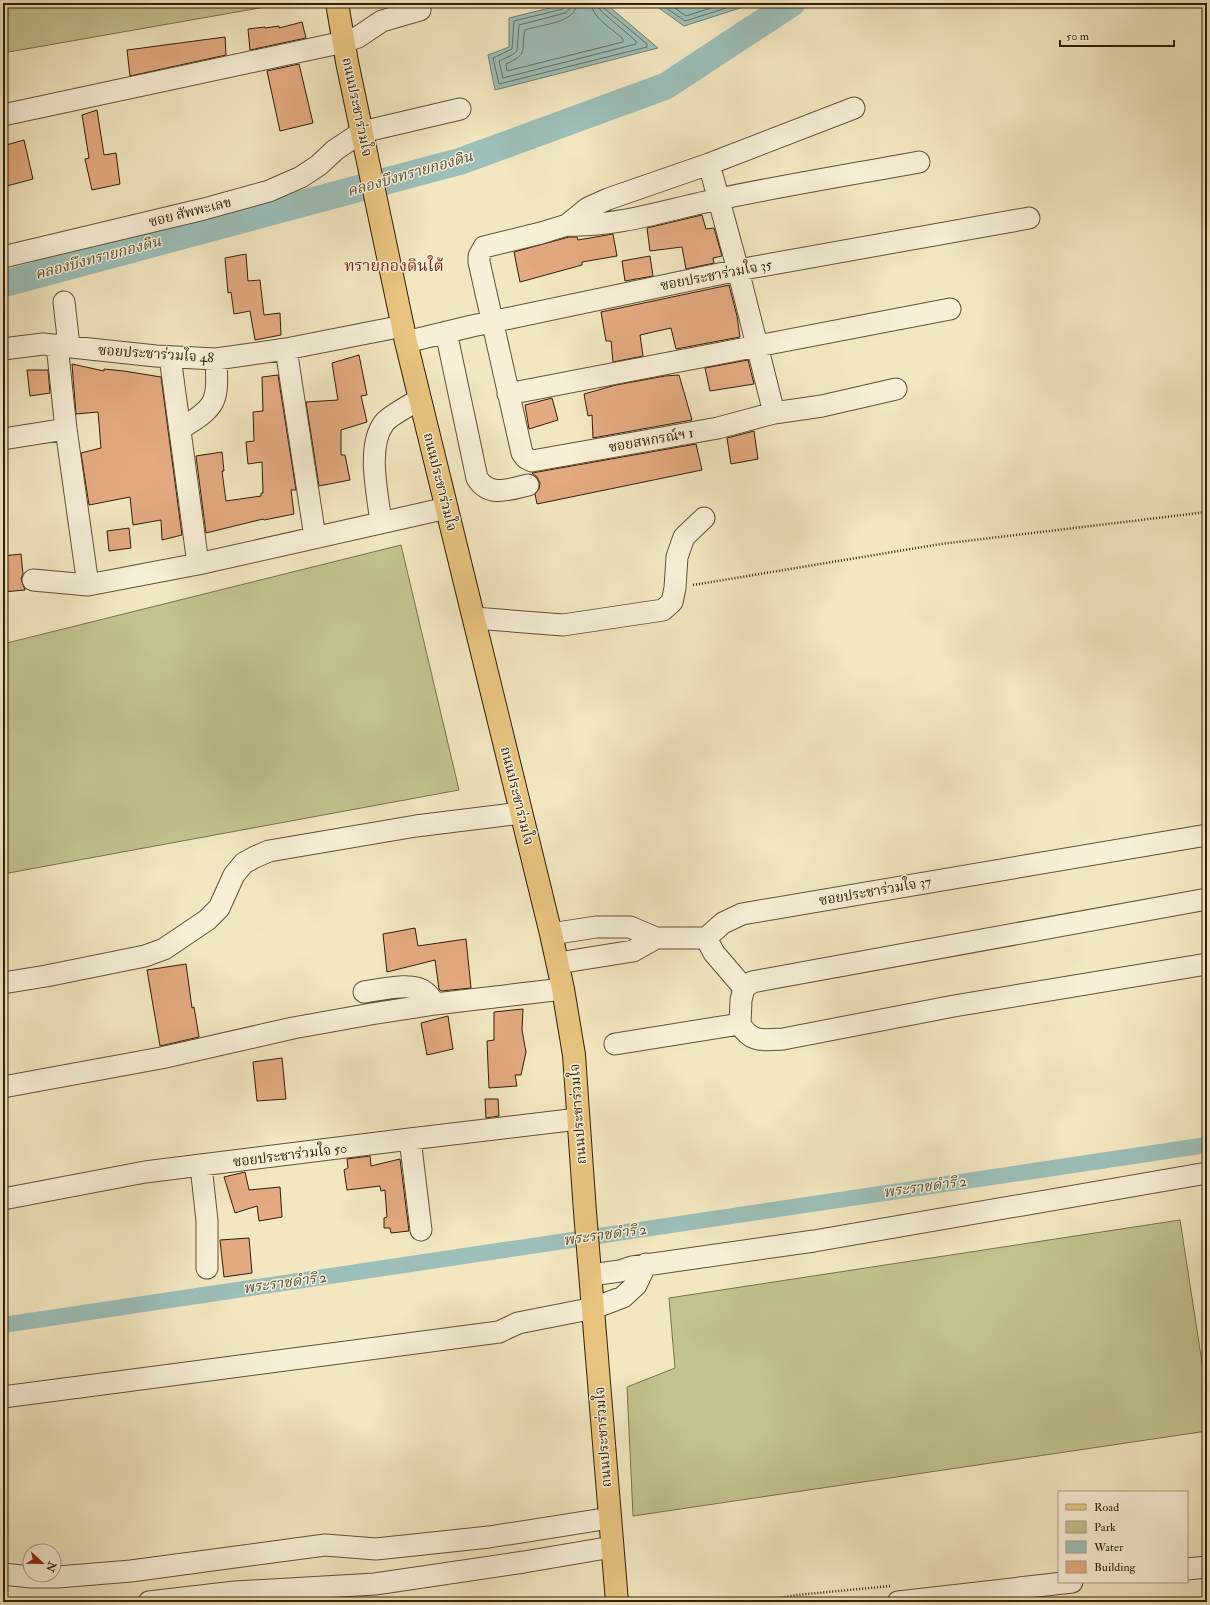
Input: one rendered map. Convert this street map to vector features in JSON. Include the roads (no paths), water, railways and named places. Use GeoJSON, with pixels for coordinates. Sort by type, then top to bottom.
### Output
{"type":"FeatureCollection","features":[{"type":"Feature","properties":{"kind":"main road","name":"ถนนประชาร่วมใจ"},"geometry":{"type":"LineString","coordinates":[[337,3],[404,334],[551,934],[563,989],[574,1055],[616,1602]]}},
{"type":"Feature","properties":{"kind":"street"},"geometry":{"type":"LineString","coordinates":[[3,115],[344,42],[358,37],[382,21],[420,10]]}},
{"type":"Feature","properties":{"kind":"street"},"geometry":{"type":"LineString","coordinates":[[567,225],[588,208],[608,199],[709,164],[854,108]]}},
{"type":"Feature","properties":{"kind":"street"},"geometry":{"type":"LineString","coordinates":[[362,132],[460,109]]}},
{"type":"Feature","properties":{"kind":"street","name":"ซอย สัพพะเลข"},"geometry":{"type":"LineString","coordinates":[[3,258],[204,209],[269,191],[301,177],[319,165],[335,150],[362,132]]}},
{"type":"Feature","properties":{"kind":"street"},"geometry":{"type":"LineString","coordinates":[[919,162],[811,180],[621,221],[597,225],[567,225],[484,247],[479,256],[479,262],[508,394],[950,309]]}},
{"type":"Feature","properties":{"kind":"street"},"geometry":{"type":"LineString","coordinates":[[709,164],[758,346],[774,413]]}},
{"type":"Feature","properties":{"kind":"street","name":"ซอยประชาร่วมใจ 35"},"geometry":{"type":"LineString","coordinates":[[404,334],[446,332],[738,270],[1029,218]]}},
{"type":"Feature","properties":{"kind":"street"},"geometry":{"type":"LineString","coordinates":[[64,302],[63,345],[66,429],[88,585]]}},
{"type":"Feature","properties":{"kind":"street"},"geometry":{"type":"LineString","coordinates":[[446,332],[477,478],[482,486],[489,489],[502,490],[528,484]]}},
{"type":"Feature","properties":{"kind":"street","name":"ซอยประชาร่วมใจ 48"},"geometry":{"type":"LineString","coordinates":[[3,350],[43,344],[170,357],[216,359],[404,334]]}},
{"type":"Feature","properties":{"kind":"street"},"geometry":{"type":"LineString","coordinates":[[286,350],[315,537]]}},
{"type":"Feature","properties":{"kind":"street"},"geometry":{"type":"LineString","coordinates":[[170,357],[198,564]]}},
{"type":"Feature","properties":{"kind":"street"},"geometry":{"type":"LineString","coordinates":[[180,429],[198,419],[208,410],[215,400],[218,388],[216,359]]}},
{"type":"Feature","properties":{"kind":"street","name":"ซอยสหกรณ์ฯ 1"},"geometry":{"type":"LineString","coordinates":[[508,394],[522,453],[526,458],[536,461],[718,428],[774,413],[822,406],[896,389]]}},
{"type":"Feature","properties":{"kind":"street"},"geometry":{"type":"LineString","coordinates":[[381,523],[374,463],[376,444],[380,430],[385,422],[420,399]]}},
{"type":"Feature","properties":{"kind":"street"},"geometry":{"type":"LineString","coordinates":[[3,439],[66,429]]}},
{"type":"Feature","properties":{"kind":"street"},"geometry":{"type":"LineString","coordinates":[[33,580],[88,585],[198,564],[447,508]]}},
{"type":"Feature","properties":{"kind":"street"},"geometry":{"type":"LineString","coordinates":[[474,618],[563,625],[663,610],[672,602],[675,588],[677,557],[684,537],[704,518]]}},
{"type":"Feature","properties":{"kind":"street"},"geometry":{"type":"LineString","coordinates":[[3,983],[145,956],[164,949],[207,920],[219,908],[234,875],[244,863],[255,856],[269,851],[416,826],[521,813]]}},
{"type":"Feature","properties":{"kind":"street","name":"ซอยประชาร่วมใจ 37"},"geometry":{"type":"LineString","coordinates":[[706,938],[723,923],[742,914],[1207,835]]}},
{"type":"Feature","properties":{"kind":"street"},"geometry":{"type":"LineString","coordinates":[[1207,899],[752,982],[744,988],[741,1000],[740,1024],[744,1031],[751,1037],[762,1040],[783,1039],[954,1006],[1207,964]]}},
{"type":"Feature","properties":{"kind":"street"},"geometry":{"type":"LineString","coordinates":[[551,934],[596,927],[630,927],[656,938],[706,938],[714,953],[744,988]]}},
{"type":"Feature","properties":{"kind":"street"},"geometry":{"type":"LineString","coordinates":[[558,963],[633,951],[656,938]]}},
{"type":"Feature","properties":{"kind":"street"},"geometry":{"type":"LineString","coordinates":[[364,992],[410,986],[424,991],[435,1004]]}},
{"type":"Feature","properties":{"kind":"street"},"geometry":{"type":"LineString","coordinates":[[3,1087],[161,1058],[301,1027],[435,1004],[563,989]]}},
{"type":"Feature","properties":{"kind":"street"},"geometry":{"type":"LineString","coordinates":[[615,1044],[740,1024]]}},
{"type":"Feature","properties":{"kind":"street","name":"ซอยประชาร่วมใจ 50"},"geometry":{"type":"LineString","coordinates":[[3,1199],[145,1172],[578,1119]]}},
{"type":"Feature","properties":{"kind":"street"},"geometry":{"type":"LineString","coordinates":[[410,1139],[421,1230]]}},
{"type":"Feature","properties":{"kind":"street"},"geometry":{"type":"LineString","coordinates":[[201,1166],[207,1222],[207,1268]]}},
{"type":"Feature","properties":{"kind":"street"},"geometry":{"type":"LineString","coordinates":[[590,1269],[620,1271],[646,1264],[814,1241],[1207,1173]]}},
{"type":"Feature","properties":{"kind":"street"},"geometry":{"type":"LineString","coordinates":[[3,1397],[499,1332],[518,1323],[594,1308],[623,1297],[636,1285],[646,1264]]}},
{"type":"Feature","properties":{"kind":"street"},"geometry":{"type":"LineString","coordinates":[[3,1574],[31,1577],[65,1577],[325,1545],[376,1549],[488,1537],[610,1518]]}},
{"type":"Feature","properties":{"kind":"street"},"geometry":{"type":"LineString","coordinates":[[149,1602],[235,1592],[363,1585],[524,1562],[612,1547]]}},
{"type":"Feature","properties":{"kind":"street"},"geometry":{"type":"LineString","coordinates":[[1188,1569],[1207,1567]]}},
{"type":"Feature","properties":{"kind":"street"},"geometry":{"type":"LineString","coordinates":[[898,1602],[1063,1583]]}},
{"type":"Feature","properties":{"kind":"street"},"geometry":{"type":"LineString","coordinates":[[346,1602],[363,1585]]}},
{"type":"Feature","properties":{"kind":"water"},"geometry":{"type":"Polygon","coordinates":[[[570,3],[605,3],[658,48],[495,90],[488,55],[509,47],[509,18],[570,3]]]}},
{"type":"Feature","properties":{"kind":"water"},"geometry":{"type":"Polygon","coordinates":[[[652,3],[756,3],[684,26],[652,3]]]}},
{"type":"Feature","properties":{"kind":"waterway","name":"คลองบึงทรายกองดิน"},"geometry":{"type":"LineString","coordinates":[[3,284],[461,161],[666,86],[792,3]]}},
{"type":"Feature","properties":{"kind":"waterway","name":"พระราชดำริ 2"},"geometry":{"type":"LineString","coordinates":[[3,1325],[1207,1145]]}},
{"type":"Feature","properties":{"kind":"district","name":"ทรายกองดินใต้"},"geometry":{"type":"Point","coordinates":[394,266]}}]}
